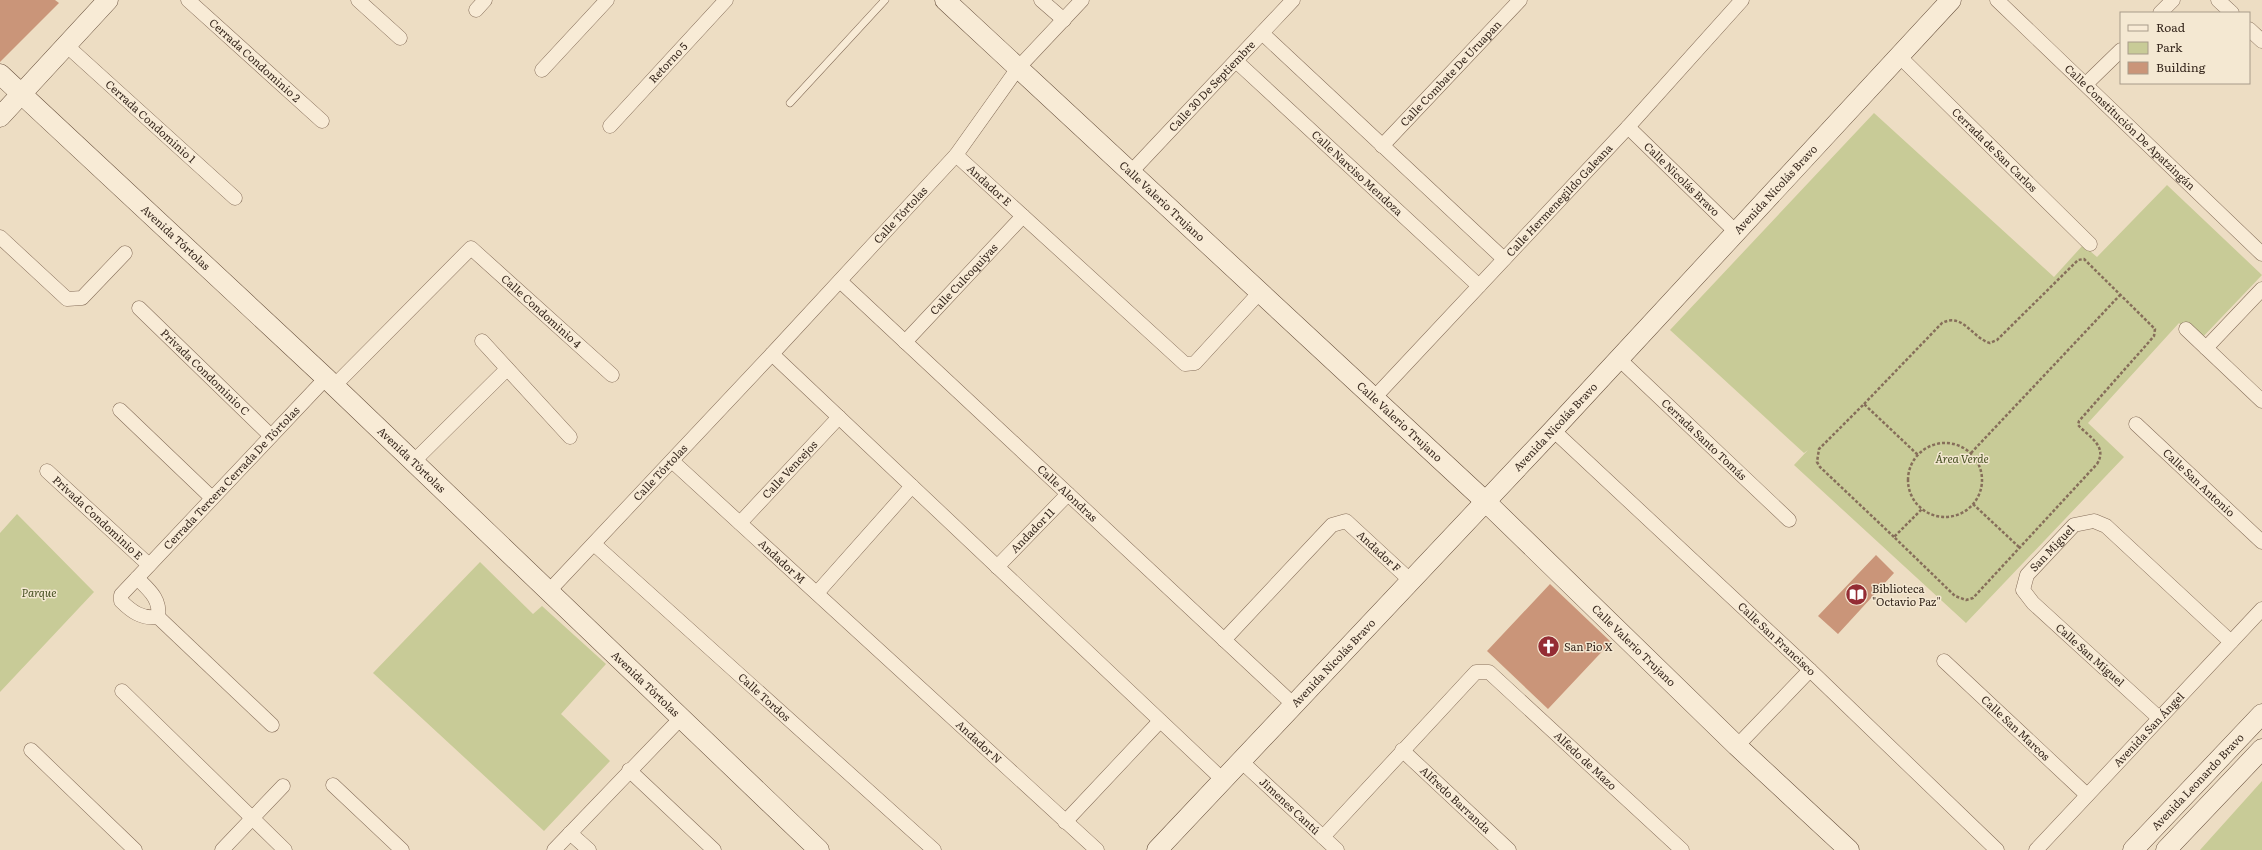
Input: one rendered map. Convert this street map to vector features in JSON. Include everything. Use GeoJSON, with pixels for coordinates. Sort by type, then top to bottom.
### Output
{"type":"FeatureCollection","features":[{"type":"Feature","properties":{"kind":"street"},"geometry":{"type":"LineString","coordinates":[[0,116],[108,0]]}},
{"type":"Feature","properties":{"kind":"street","name":"Cerrada Condominio 2"},"geometry":{"type":"LineString","coordinates":[[188,0],[322,121]]}},
{"type":"Feature","properties":{"kind":"street"},"geometry":{"type":"LineString","coordinates":[[358,0],[400,38]]}},
{"type":"Feature","properties":{"kind":"street"},"geometry":{"type":"LineString","coordinates":[[542,70],[607,0]]}},
{"type":"Feature","properties":{"kind":"street","name":"Retorno 5"},"geometry":{"type":"LineString","coordinates":[[610,126],[726,0]]}},
{"type":"Feature","properties":{"kind":"street","name":"Calle Valerio Trujano"},"geometry":{"type":"LineString","coordinates":[[945,0],[1486,502],[1736,746],[1849,850]]}},
{"type":"Feature","properties":{"kind":"street"},"geometry":{"type":"LineString","coordinates":[[1041,0],[1064,20]]}},
{"type":"Feature","properties":{"kind":"street","name":"Calle Tórtolas"},"geometry":{"type":"LineString","coordinates":[[548,592],[772,354],[956,155],[1018,68],[1082,0]]}},
{"type":"Feature","properties":{"kind":"street","name":"Calle 30 De Septiembre"},"geometry":{"type":"LineString","coordinates":[[1131,172],[1293,0]]}},
{"type":"Feature","properties":{"kind":"street","name":"Calle Combate De Uruapan"},"geometry":{"type":"LineString","coordinates":[[1382,146],[1520,0]]}},
{"type":"Feature","properties":{"kind":"street","name":"Calle Hermenegildo Galeana"},"geometry":{"type":"LineString","coordinates":[[1374,398],[1628,127],[1742,0]]}},
{"type":"Feature","properties":{"kind":"street","name":"Avenida Nicolás Bravo"},"geometry":{"type":"LineString","coordinates":[[1157,850],[1222,780],[1242,762],[1486,502],[1950,0]]}},
{"type":"Feature","properties":{"kind":"street","name":"Calle Constitución De Apatzingán"},"geometry":{"type":"LineString","coordinates":[[1997,0],[2262,254]]}},
{"type":"Feature","properties":{"kind":"street"},"geometry":{"type":"LineString","coordinates":[[2161,12],[2173,0]]}},
{"type":"Feature","properties":{"kind":"street"},"geometry":{"type":"LineString","coordinates":[[2218,0],[2231,12]]}},
{"type":"Feature","properties":{"kind":"street"},"geometry":{"type":"LineString","coordinates":[[2250,30],[2262,41]]}},
{"type":"Feature","properties":{"kind":"street"},"geometry":{"type":"LineString","coordinates":[[1262,33],[1504,259]]}},
{"type":"Feature","properties":{"kind":"street","name":"Cerrada Condominio 1"},"geometry":{"type":"LineString","coordinates":[[66,45],[235,198]]}},
{"type":"Feature","properties":{"kind":"street"},"geometry":{"type":"LineString","coordinates":[[2086,84],[2120,51]]}},
{"type":"Feature","properties":{"kind":"street","name":"Cerrada de San Carlos"},"geometry":{"type":"LineString","coordinates":[[1899,56],[2090,244]]}},
{"type":"Feature","properties":{"kind":"street","name":"Calle Narciso Mendoza"},"geometry":{"type":"LineString","coordinates":[[1236,61],[1479,286]]}},
{"type":"Feature","properties":{"kind":"street","name":"Avenida Tórtolas"},"geometry":{"type":"LineString","coordinates":[[0,74],[330,382],[680,719],[819,850]]}},
{"type":"Feature","properties":{"kind":"street","name":"Calle Nicolás Bravo"},"geometry":{"type":"LineString","coordinates":[[1628,127],[1736,232]]}},
{"type":"Feature","properties":{"kind":"street","name":"Andador E"},"geometry":{"type":"LineString","coordinates":[[956,155],[1185,364],[1194,363],[1260,292]]}},
{"type":"Feature","properties":{"kind":"street","name":"Calle Culcoquiyas"},"geometry":{"type":"LineString","coordinates":[[905,342],[1023,216]]}},
{"type":"Feature","properties":{"kind":"street"},"geometry":{"type":"LineString","coordinates":[[0,238],[68,299],[82,298],[124,253]]}},
{"type":"Feature","properties":{"kind":"street","name":"Cerrada Tercera Cerrada De Tórtolas"},"geometry":{"type":"LineString","coordinates":[[158,617],[148,618],[130,610],[121,601],[121,596],[271,436],[471,248]]}},
{"type":"Feature","properties":{"kind":"street","name":"Calle Condominio 4"},"geometry":{"type":"LineString","coordinates":[[471,248],[612,375]]}},
{"type":"Feature","properties":{"kind":"street","name":"Calle Alondras"},"geometry":{"type":"LineString","coordinates":[[840,281],[1294,705]]}},
{"type":"Feature","properties":{"kind":"street"},"geometry":{"type":"LineString","coordinates":[[2206,348],[2262,288]]}},
{"type":"Feature","properties":{"kind":"street","name":"Privada Condominio C"},"geometry":{"type":"LineString","coordinates":[[139,308],[271,436]]}},
{"type":"Feature","properties":{"kind":"street"},"geometry":{"type":"LineString","coordinates":[[2186,329],[2262,401]]}},
{"type":"Feature","properties":{"kind":"street"},"geometry":{"type":"LineString","coordinates":[[482,341],[570,437]]}},
{"type":"Feature","properties":{"kind":"street"},"geometry":{"type":"LineString","coordinates":[[772,354],[1222,780]]}},
{"type":"Feature","properties":{"kind":"street","name":"Cerrada Santo Tomás"},"geometry":{"type":"LineString","coordinates":[[1619,359],[1789,520]]}},
{"type":"Feature","properties":{"kind":"street"},"geometry":{"type":"LineString","coordinates":[[413,462],[507,369]]}},
{"type":"Feature","properties":{"kind":"street"},"geometry":{"type":"LineString","coordinates":[[120,410],[212,498]]}},
{"type":"Feature","properties":{"kind":"street","name":"Calle Vencejos"},"geometry":{"type":"LineString","coordinates":[[740,523],[839,416]]}},
{"type":"Feature","properties":{"kind":"street","name":"Calle San Antonio"},"geometry":{"type":"LineString","coordinates":[[2136,424],[2262,542]]}},
{"type":"Feature","properties":{"kind":"street","name":"Calle San Francisco"},"geometry":{"type":"LineString","coordinates":[[1553,430],[1810,670],[1997,850]]}},
{"type":"Feature","properties":{"kind":"street","name":"Andador M"},"geometry":{"type":"LineString","coordinates":[[672,461],[893,663]]}},
{"type":"Feature","properties":{"kind":"street","name":"Privada Condominio E"},"geometry":{"type":"LineString","coordinates":[[47,471],[149,565]]}},
{"type":"Feature","properties":{"kind":"street"},"geometry":{"type":"LineString","coordinates":[[817,593],[912,486]]}},
{"type":"Feature","properties":{"kind":"street","name":"Andador 11"},"geometry":{"type":"LineString","coordinates":[[997,567],[1068,494]]}},
{"type":"Feature","properties":{"kind":"street","name":"Andador F"},"geometry":{"type":"LineString","coordinates":[[1224,640],[1332,525],[1346,521],[1411,581]]}},
{"type":"Feature","properties":{"kind":"street","name":"San Miguel"},"geometry":{"type":"LineString","coordinates":[[2023,590],[2027,575],[2074,525],[2094,521],[2106,526],[2231,642]]}},
{"type":"Feature","properties":{"kind":"street","name":"Calle Tordos"},"geometry":{"type":"LineString","coordinates":[[594,544],[934,850]]}},
{"type":"Feature","properties":{"kind":"street"},"geometry":{"type":"LineString","coordinates":[[137,578],[150,590],[158,602],[158,617],[272,725]]}},
{"type":"Feature","properties":{"kind":"street","name":"Calle San Miguel"},"geometry":{"type":"LineString","coordinates":[[2023,590],[2033,603],[2159,718]]}},
{"type":"Feature","properties":{"kind":"street","name":"Avenida San Ángel"},"geometry":{"type":"LineString","coordinates":[[2036,850],[2262,610]]}},
{"type":"Feature","properties":{"kind":"street","name":"Calle San Marcos"},"geometry":{"type":"LineString","coordinates":[[1944,661],[2087,795]]}},
{"type":"Feature","properties":{"kind":"street","name":"Andador N"},"geometry":{"type":"LineString","coordinates":[[893,663],[1065,822]]}},
{"type":"Feature","properties":{"kind":"street"},"geometry":{"type":"LineString","coordinates":[[1736,746],[1810,670]]}},
{"type":"Feature","properties":{"kind":"street","name":"Alfedo de Mazo"},"geometry":{"type":"LineString","coordinates":[[1402,750],[1476,672],[1489,672],[1682,850]]}},
{"type":"Feature","properties":{"kind":"street"},"geometry":{"type":"LineString","coordinates":[[122,691],[285,850]]}},
{"type":"Feature","properties":{"kind":"street","name":"Avenida Leonardo Bravo"},"geometry":{"type":"LineString","coordinates":[[2133,850],[2262,714]]}},
{"type":"Feature","properties":{"kind":"street"},"geometry":{"type":"LineString","coordinates":[[554,850],[629,770],[680,719]]}},
{"type":"Feature","properties":{"kind":"street"},"geometry":{"type":"LineString","coordinates":[[1097,850],[1065,822],[1160,720]]}},
{"type":"Feature","properties":{"kind":"street"},"geometry":{"type":"LineString","coordinates":[[2240,738],[2261,753]]}},
{"type":"Feature","properties":{"kind":"street"},"geometry":{"type":"LineString","coordinates":[[31,750],[135,850]]}},
{"type":"Feature","properties":{"kind":"street"},"geometry":{"type":"LineString","coordinates":[[1323,837],[1402,750]]}},
{"type":"Feature","properties":{"kind":"street","name":"Alfredo Barranda"},"geometry":{"type":"LineString","coordinates":[[1402,750],[1509,850]]}},
{"type":"Feature","properties":{"kind":"street","name":"Avenida Leonardo Bravo"},"geometry":{"type":"LineString","coordinates":[[2166,850],[2261,753]]}},
{"type":"Feature","properties":{"kind":"street","name":"Jimenes Cantú"},"geometry":{"type":"LineString","coordinates":[[1242,762],[1337,850]]}},
{"type":"Feature","properties":{"kind":"street"},"geometry":{"type":"LineString","coordinates":[[629,770],[714,850]]}},
{"type":"Feature","properties":{"kind":"street"},"geometry":{"type":"LineString","coordinates":[[222,850],[282,786]]}},
{"type":"Feature","properties":{"kind":"street"},"geometry":{"type":"LineString","coordinates":[[333,786],[402,850]]}},
{"type":"Feature","properties":{"kind":"street"},"geometry":{"type":"LineString","coordinates":[[570,833],[589,850]]}},
{"type":"Feature","properties":{"kind":"lane"},"geometry":{"type":"LineString","coordinates":[[790,103],[885,0]]}},
{"type":"Feature","properties":{"kind":"path"},"geometry":{"type":"LineString","coordinates":[[2078,260],[2084,260],[2120,294],[2149,321],[2155,329],[2154,336],[2079,421],[2078,426],[2097,443],[2101,457],[2097,464],[1980,592],[1972,598],[1966,600],[1955,596],[1817,462],[1819,450],[1942,323],[1949,319],[1958,320],[1983,341],[1990,343],[1996,340],[2078,260]]}},
{"type":"Feature","properties":{"kind":"path"},"geometry":{"type":"LineString","coordinates":[[1971,453],[2120,294]]}},
{"type":"Feature","properties":{"kind":"path"},"geometry":{"type":"LineString","coordinates":[[1864,404],[1918,455]]}},
{"type":"Feature","properties":{"kind":"path"},"geometry":{"type":"LineString","coordinates":[[1948,443],[1960,446],[1971,453],[1978,463],[1982,476],[1982,487],[1978,499],[1960,514],[1949,517],[1937,517],[1922,509],[1911,495],[1908,484],[1909,471],[1918,455],[1935,444],[1948,443]]}},
{"type":"Feature","properties":{"kind":"path"},"geometry":{"type":"LineString","coordinates":[[1973,504],[2020,548]]}},
{"type":"Feature","properties":{"kind":"path"},"geometry":{"type":"LineString","coordinates":[[1894,537],[1922,509]]}},
{"type":"Feature","properties":{"kind":"green space","name":"Área Verde"},"geometry":{"type":"Polygon","coordinates":[[[1874,113],[2054,277],[2083,245],[2097,257],[2167,185],[2262,275],[2199,341],[2179,323],[2088,423],[2124,457],[1966,623],[1794,465],[1808,450],[1804,453],[1670,330],[1874,113]]]}},
{"type":"Feature","properties":{"kind":"green space","name":"Parque"},"geometry":{"type":"Polygon","coordinates":[[[17,514],[94,592],[0,692],[0,533],[17,514]]]}},
{"type":"Feature","properties":{"kind":"green space"},"geometry":{"type":"Polygon","coordinates":[[[480,562],[533,614],[542,606],[606,664],[561,714],[610,761],[544,831],[373,673],[480,562]]]}},
{"type":"Feature","properties":{"kind":"green space"},"geometry":{"type":"Polygon","coordinates":[[[2262,781],[2262,850],[2200,850],[2262,781]]]}},
{"type":"Feature","properties":{"kind":"building"},"geometry":{"type":"Polygon","coordinates":[[[0,0],[55,0],[59,3],[0,62],[0,0]]]}},
{"type":"Feature","properties":{"kind":"building","name":"Biblioteca \"Octavio Paz\""},"geometry":{"type":"Polygon","coordinates":[[[1876,555],[1894,573],[1838,634],[1818,616],[1876,555]]]}},
{"type":"Feature","properties":{"kind":"building","name":"San Pio X"},"geometry":{"type":"Polygon","coordinates":[[[1550,584],[1611,642],[1548,709],[1487,651],[1550,584]]]}},
{"type":"Feature","properties":{"kind":"place","name":"Biblioteca \"Octavio Paz\""},"geometry":{"type":"Point","coordinates":[1856,595]}},
{"type":"Feature","properties":{"kind":"place","name":"San Pio X"},"geometry":{"type":"Point","coordinates":[1549,647]}}]}
